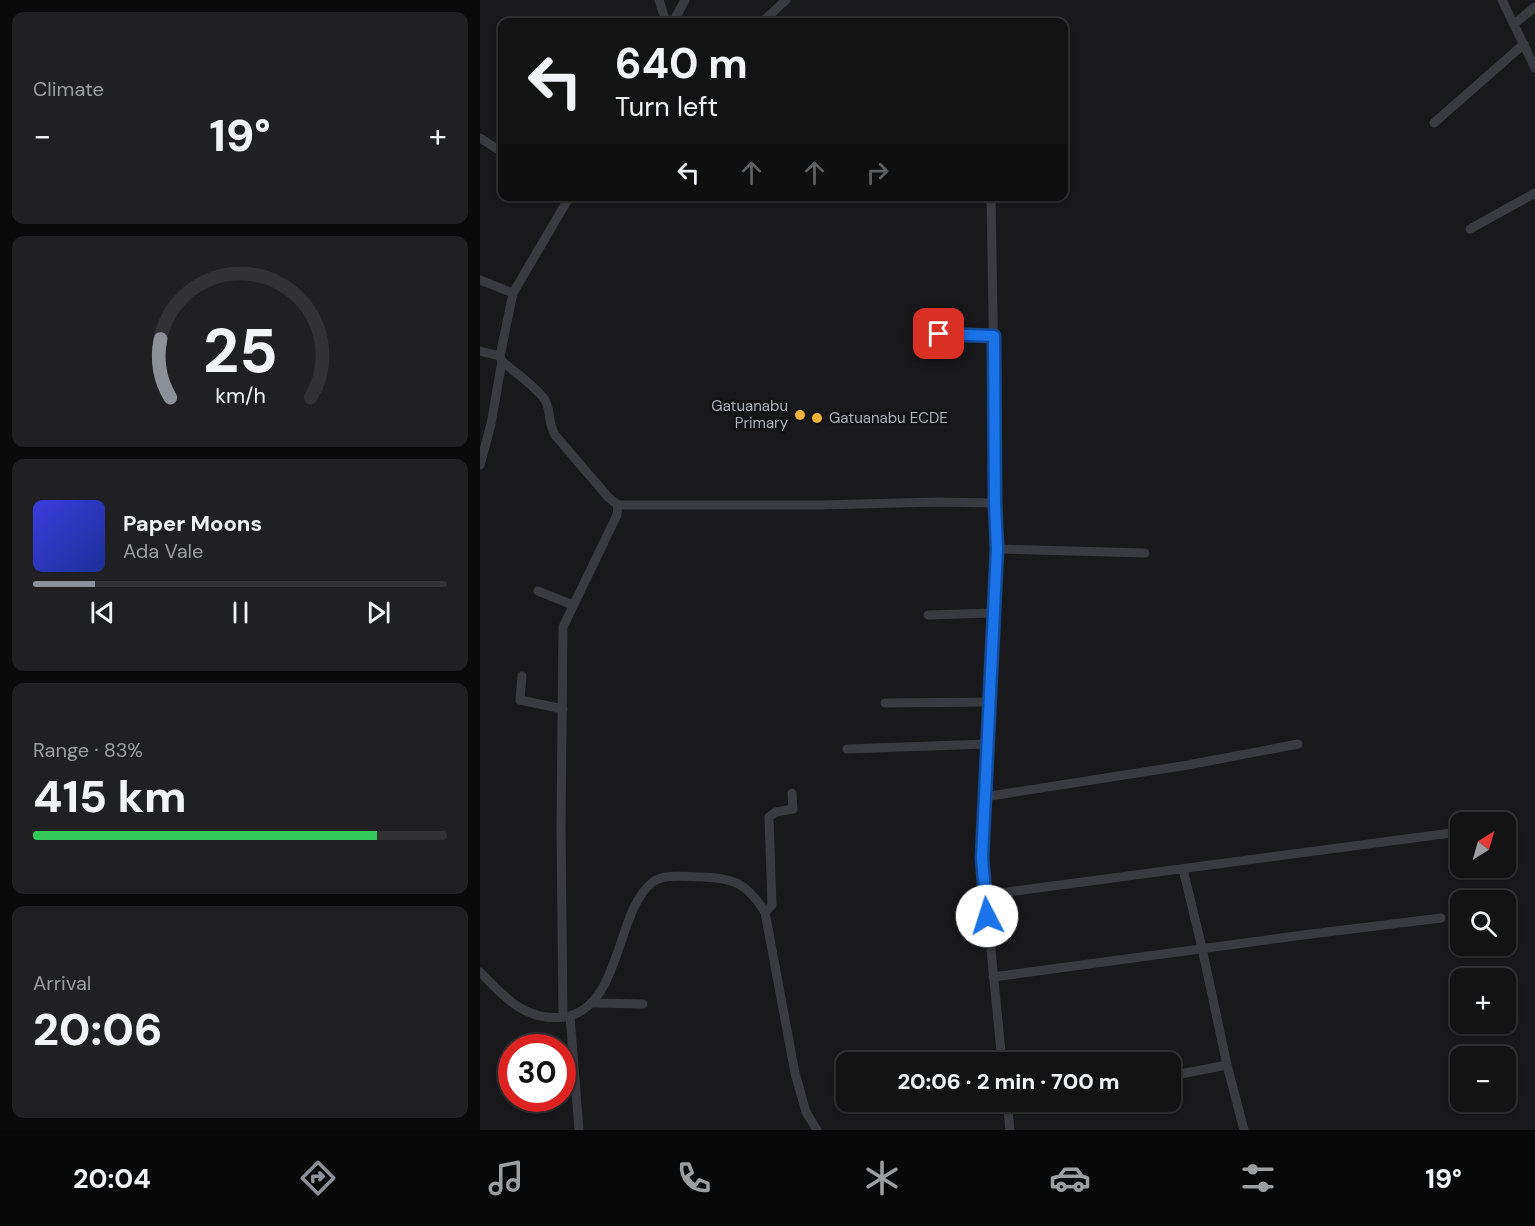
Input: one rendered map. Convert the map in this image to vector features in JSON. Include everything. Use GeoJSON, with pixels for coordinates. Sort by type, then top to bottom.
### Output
{"type":"FeatureCollection","features":[{"type":"Feature","properties":{"kind":"street"},"geometry":{"type":"LineString","coordinates":[[659,0],[665,18]]}},
{"type":"Feature","properties":{"kind":"street"},"geometry":{"type":"LineString","coordinates":[[675,18],[685,0]]}},
{"type":"Feature","properties":{"kind":"street"},"geometry":{"type":"LineString","coordinates":[[766,18],[786,0]]}},
{"type":"Feature","properties":{"kind":"street"},"geometry":{"type":"LineString","coordinates":[[1502,0],[1535,68]]}},
{"type":"Feature","properties":{"kind":"street"},"geometry":{"type":"LineString","coordinates":[[1514,24],[1535,7]]}},
{"type":"Feature","properties":{"kind":"street"},"geometry":{"type":"LineString","coordinates":[[1434,123],[1524,44]]}},
{"type":"Feature","properties":{"kind":"street"},"geometry":{"type":"LineString","coordinates":[[480,138],[498,149]]}},
{"type":"Feature","properties":{"kind":"street"},"geometry":{"type":"LineString","coordinates":[[1470,229],[1535,193]]}},
{"type":"Feature","properties":{"kind":"street"},"geometry":{"type":"LineString","coordinates":[[480,465],[491,424],[513,293],[567,201]]}},
{"type":"Feature","properties":{"kind":"street"},"geometry":{"type":"LineString","coordinates":[[991,201],[997,549],[982,858],[1001,1052]]}},
{"type":"Feature","properties":{"kind":"street"},"geometry":{"type":"LineString","coordinates":[[480,280],[513,293]]}},
{"type":"Feature","properties":{"kind":"street"},"geometry":{"type":"LineString","coordinates":[[939,334],[994,336]]}},
{"type":"Feature","properties":{"kind":"street"},"geometry":{"type":"LineString","coordinates":[[480,351],[501,359],[541,395],[546,402],[549,425],[555,435],[608,497],[618,504],[995,503]]}},
{"type":"Feature","properties":{"kind":"street"},"geometry":{"type":"LineString","coordinates":[[579,1130],[566,1016],[561,827],[563,627],[617,515],[618,504]]}},
{"type":"Feature","properties":{"kind":"street"},"geometry":{"type":"LineString","coordinates":[[997,549],[1145,553]]}},
{"type":"Feature","properties":{"kind":"street"},"geometry":{"type":"LineString","coordinates":[[538,591],[573,605]]}},
{"type":"Feature","properties":{"kind":"street"},"geometry":{"type":"LineString","coordinates":[[928,615],[993,613]]}},
{"type":"Feature","properties":{"kind":"street"},"geometry":{"type":"LineString","coordinates":[[522,676],[520,700],[563,708]]}},
{"type":"Feature","properties":{"kind":"street"},"geometry":{"type":"LineString","coordinates":[[885,703],[989,702]]}},
{"type":"Feature","properties":{"kind":"street"},"geometry":{"type":"LineString","coordinates":[[847,749],[987,744]]}},
{"type":"Feature","properties":{"kind":"street"},"geometry":{"type":"LineString","coordinates":[[984,797],[1188,765],[1298,744]]}},
{"type":"Feature","properties":{"kind":"street"},"geometry":{"type":"LineString","coordinates":[[765,912],[772,904],[769,817],[776,812],[793,810],[792,793]]}},
{"type":"Feature","properties":{"kind":"street"},"geometry":{"type":"LineString","coordinates":[[985,895],[1450,833]]}},
{"type":"Feature","properties":{"kind":"street"},"geometry":{"type":"LineString","coordinates":[[1183,869],[1244,1130]]}},
{"type":"Feature","properties":{"kind":"street"},"geometry":{"type":"LineString","coordinates":[[480,972],[525,1012],[549,1018],[582,1012],[591,1003],[610,972],[630,916],[651,882],[659,878],[732,880],[749,890],[765,912],[795,1073],[806,1112],[817,1130]]}},
{"type":"Feature","properties":{"kind":"street"},"geometry":{"type":"LineString","coordinates":[[993,977],[1441,918]]}},
{"type":"Feature","properties":{"kind":"street"},"geometry":{"type":"LineString","coordinates":[[591,1003],[643,1004]]}},
{"type":"Feature","properties":{"kind":"street"},"geometry":{"type":"LineString","coordinates":[[1181,1074],[1227,1065]]}},
{"type":"Feature","properties":{"kind":"street"},"geometry":{"type":"LineString","coordinates":[[1008,1112],[1010,1130]]}},
{"type":"Feature","properties":{"kind":"place","name":"Gatuanabu Primary"},"geometry":{"type":"Point","coordinates":[800,415]}},
{"type":"Feature","properties":{"kind":"place","name":"Gatuanabu ECDE"},"geometry":{"type":"Point","coordinates":[817,418]}},
{"type":"Feature","properties":{"kind":"route"},"geometry":{"type":"LineString","coordinates":[[939,334],[994,336],[997,549],[982,858],[987,916]]}}]}
